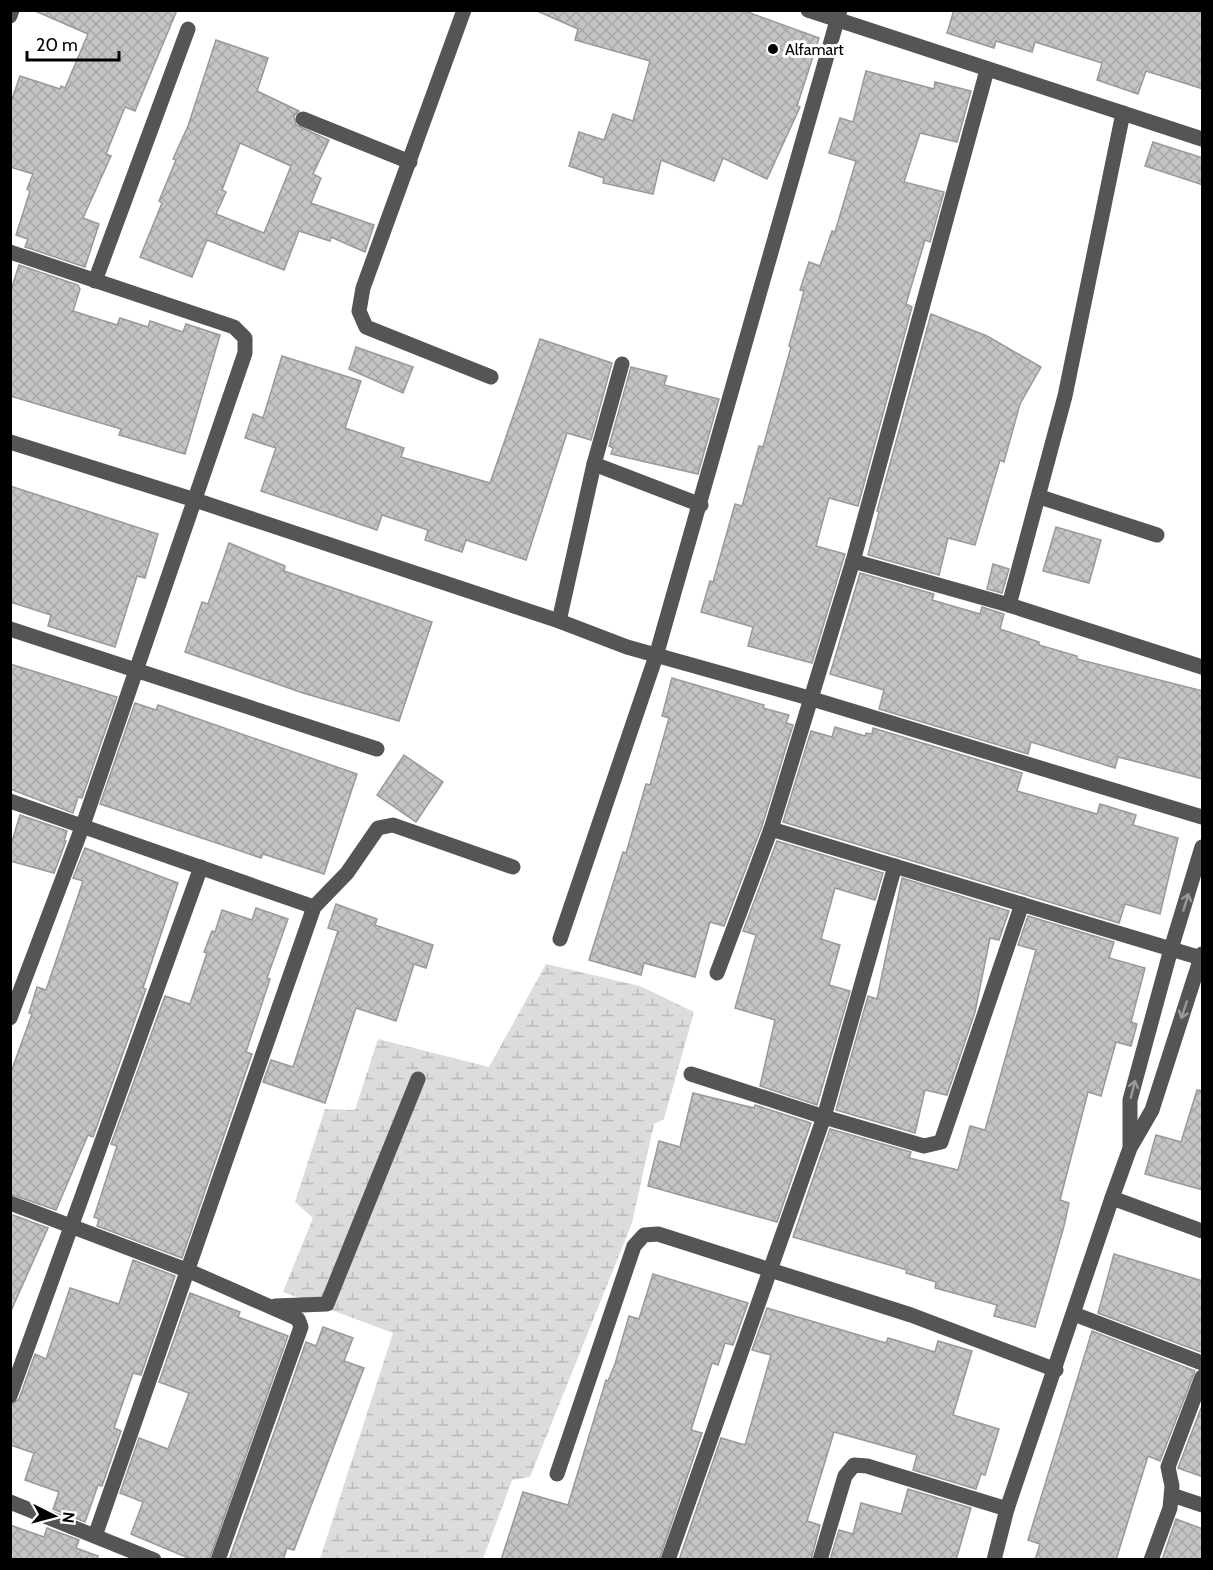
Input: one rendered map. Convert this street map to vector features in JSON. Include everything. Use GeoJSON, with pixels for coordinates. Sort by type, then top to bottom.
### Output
{"type":"FeatureCollection","features":[{"type":"Feature","properties":{"kind":"street"},"geometry":{"type":"LineString","coordinates":[[10,16],[12,10]]}},
{"type":"Feature","properties":{"kind":"street"},"geometry":{"type":"LineString","coordinates":[[464,10],[363,288],[359,311],[366,327],[491,377]]}},
{"type":"Feature","properties":{"kind":"street"},"geometry":{"type":"LineString","coordinates":[[808,10],[839,16],[987,70],[1203,139]]}},
{"type":"Feature","properties":{"kind":"street"},"geometry":{"type":"LineString","coordinates":[[560,939],[656,656],[839,16]]}},
{"type":"Feature","properties":{"kind":"street"},"geometry":{"type":"LineString","coordinates":[[95,281],[188,29]]}},
{"type":"Feature","properties":{"kind":"street"},"geometry":{"type":"LineString","coordinates":[[717,973],[771,829],[853,561],[987,70]]}},
{"type":"Feature","properties":{"kind":"street"},"geometry":{"type":"LineString","coordinates":[[1009,605],[1040,497],[1065,396],[1123,113]]}},
{"type":"Feature","properties":{"kind":"street"},"geometry":{"type":"LineString","coordinates":[[303,119],[410,162]]}},
{"type":"Feature","properties":{"kind":"street"},"geometry":{"type":"LineString","coordinates":[[10,252],[234,327],[245,338],[245,352],[137,672],[83,825],[10,1018]]}},
{"type":"Feature","properties":{"kind":"street"},"geometry":{"type":"LineString","coordinates":[[559,621],[594,464],[622,364]]}},
{"type":"Feature","properties":{"kind":"street"},"geometry":{"type":"LineString","coordinates":[[10,442],[195,500],[559,621],[656,656],[810,698],[1203,817]]}},
{"type":"Feature","properties":{"kind":"street"},"geometry":{"type":"LineString","coordinates":[[594,464],[701,505]]}},
{"type":"Feature","properties":{"kind":"street"},"geometry":{"type":"LineString","coordinates":[[1040,497],[1157,535]]}},
{"type":"Feature","properties":{"kind":"street"},"geometry":{"type":"LineString","coordinates":[[853,561],[1009,605],[1203,667]]}},
{"type":"Feature","properties":{"kind":"street"},"geometry":{"type":"LineString","coordinates":[[10,629],[377,749]]}},
{"type":"Feature","properties":{"kind":"street"},"geometry":{"type":"LineString","coordinates":[[10,801],[314,907]]}},
{"type":"Feature","properties":{"kind":"street"},"geometry":{"type":"LineString","coordinates":[[94,1536],[189,1271],[314,907],[347,873],[378,828],[393,825],[513,867]]}},
{"type":"Feature","properties":{"kind":"street"},"geometry":{"type":"LineString","coordinates":[[771,829],[1171,949],[1202,956],[1152,1110],[1130,1148],[1112,1198],[1056,1370],[1007,1509],[994,1560]]}},
{"type":"Feature","properties":{"kind":"street"},"geometry":{"type":"LineString","coordinates":[[1130,1148],[1130,1100],[1171,949],[1203,848]]}},
{"type":"Feature","properties":{"kind":"street"},"geometry":{"type":"LineString","coordinates":[[668,1560],[824,1117],[895,866]]}},
{"type":"Feature","properties":{"kind":"street"},"geometry":{"type":"LineString","coordinates":[[10,1396],[201,867]]}},
{"type":"Feature","properties":{"kind":"street"},"geometry":{"type":"LineString","coordinates":[[691,1074],[824,1117],[924,1146],[934,1146],[940,1142],[1022,904]]}},
{"type":"Feature","properties":{"kind":"street"},"geometry":{"type":"LineString","coordinates":[[1142,1052],[1167,1062]]}},
{"type":"Feature","properties":{"kind":"street"},"geometry":{"type":"LineString","coordinates":[[271,1306],[327,1304],[418,1079]]}},
{"type":"Feature","properties":{"kind":"street"},"geometry":{"type":"LineString","coordinates":[[1112,1198],[1203,1231]]}},
{"type":"Feature","properties":{"kind":"street"},"geometry":{"type":"LineString","coordinates":[[10,1203],[189,1271],[298,1319],[301,1327],[218,1560]]}},
{"type":"Feature","properties":{"kind":"street"},"geometry":{"type":"LineString","coordinates":[[557,1474],[634,1246],[644,1235],[658,1234],[911,1315],[1056,1370]]}},
{"type":"Feature","properties":{"kind":"street"},"geometry":{"type":"LineString","coordinates":[[1074,1314],[1203,1363]]}},
{"type":"Feature","properties":{"kind":"street"},"geometry":{"type":"LineString","coordinates":[[1151,1560],[1170,1508],[1172,1494],[1168,1467],[1203,1377]]}},
{"type":"Feature","properties":{"kind":"street"},"geometry":{"type":"LineString","coordinates":[[820,1560],[845,1476],[854,1465],[867,1466],[1007,1509]]}},
{"type":"Feature","properties":{"kind":"street"},"geometry":{"type":"LineString","coordinates":[[1172,1494],[1203,1505]]}},
{"type":"Feature","properties":{"kind":"street"},"geometry":{"type":"LineString","coordinates":[[10,1502],[154,1560]]}},
{"type":"Feature","properties":{"kind":"green space"},"geometry":{"type":"Polygon","coordinates":[[[546,964],[640,986],[694,1012],[664,1119],[654,1124],[632,1223],[530,1477],[512,1480],[483,1559],[320,1559],[393,1333],[283,1292],[313,1218],[295,1202],[325,1109],[355,1110],[378,1039],[489,1067],[546,964]]]}},
{"type":"Feature","properties":{"kind":"building"},"geometry":{"type":"Polygon","coordinates":[[[33,10],[177,10],[135,111],[125,107],[106,154],[111,156],[83,218],[99,224],[85,267],[25,247],[28,239],[16,235],[33,174],[10,167],[10,105],[20,76],[60,89],[61,86],[65,88],[88,34],[33,10]]]}},
{"type":"Feature","properties":{"kind":"building"},"geometry":{"type":"Polygon","coordinates":[[[535,10],[742,10],[819,38],[797,106],[800,107],[767,179],[723,158],[714,181],[661,160],[653,194],[603,183],[604,178],[569,166],[579,132],[604,140],[613,114],[633,121],[650,61],[575,40],[578,29],[535,10]]]}},
{"type":"Feature","properties":{"kind":"building"},"geometry":{"type":"Polygon","coordinates":[[[954,10],[1203,10],[1203,89],[1146,71],[1138,94],[1097,80],[1102,63],[1035,42],[1032,52],[996,41],[994,48],[947,33],[954,10]]]}},
{"type":"Feature","properties":{"kind":"building"},"geometry":{"type":"Polygon","coordinates":[[[216,40],[268,58],[257,91],[299,111],[294,116],[296,125],[329,140],[313,174],[321,178],[311,203],[374,225],[365,252],[331,237],[330,241],[299,231],[284,270],[207,240],[192,277],[140,257],[162,203],[159,201],[176,160],[173,159],[188,126],[216,40]],[[240,143],[222,190],[226,192],[216,214],[264,233],[291,166],[240,143]]]}},
{"type":"Feature","properties":{"kind":"building"},"geometry":{"type":"Polygon","coordinates":[[[866,71],[934,89],[935,82],[971,91],[957,142],[920,133],[904,182],[944,192],[930,242],[925,240],[906,304],[912,307],[858,506],[829,498],[816,546],[845,554],[812,663],[748,646],[753,627],[701,612],[710,581],[713,582],[735,504],[742,506],[759,446],[763,447],[791,347],[789,346],[804,291],[800,290],[809,262],[820,266],[832,231],[835,232],[856,161],[829,153],[840,118],[853,122],[866,71]]]}},
{"type":"Feature","properties":{"kind":"building"},"geometry":{"type":"Polygon","coordinates":[[[1153,142],[1203,158],[1203,185],[1145,166],[1153,142]]]}},
{"type":"Feature","properties":{"kind":"building"},"geometry":{"type":"Polygon","coordinates":[[[19,265],[78,285],[80,289],[73,311],[117,325],[120,318],[148,327],[150,321],[183,332],[186,324],[220,335],[185,454],[119,435],[121,429],[10,396],[10,293],[19,265]]]}},
{"type":"Feature","properties":{"kind":"building"},"geometry":{"type":"Polygon","coordinates":[[[931,314],[987,336],[1041,367],[1020,404],[1004,462],[1000,460],[975,545],[948,538],[939,575],[868,555],[879,512],[877,511],[931,314]]]}},
{"type":"Feature","properties":{"kind":"building"},"geometry":{"type":"Polygon","coordinates":[[[540,339],[612,363],[591,440],[567,433],[526,560],[466,540],[462,552],[425,540],[428,530],[382,515],[377,530],[261,491],[276,448],[245,438],[253,414],[263,418],[282,356],[361,381],[345,428],[404,448],[401,457],[490,483],[540,339]]]}},
{"type":"Feature","properties":{"kind":"building"},"geometry":{"type":"Polygon","coordinates":[[[356,347],[413,367],[403,393],[349,369],[356,347]]]}},
{"type":"Feature","properties":{"kind":"building"},"geometry":{"type":"Polygon","coordinates":[[[631,367],[667,376],[664,385],[719,399],[698,474],[611,454],[613,448],[609,446],[631,367]]]}},
{"type":"Feature","properties":{"kind":"building"},"geometry":{"type":"Polygon","coordinates":[[[10,486],[158,534],[145,578],[137,576],[115,647],[48,626],[51,615],[10,602],[10,486]]]}},
{"type":"Feature","properties":{"kind":"building"},"geometry":{"type":"Polygon","coordinates":[[[1056,527],[1101,540],[1089,583],[1043,571],[1056,527]]]}},
{"type":"Feature","properties":{"kind":"building"},"geometry":{"type":"Polygon","coordinates":[[[229,543],[285,566],[284,571],[432,622],[399,721],[303,693],[185,652],[202,602],[208,604],[229,543]]]}},
{"type":"Feature","properties":{"kind":"building"},"geometry":{"type":"Polygon","coordinates":[[[993,564],[1009,569],[1002,593],[987,589],[993,564]]]}},
{"type":"Feature","properties":{"kind":"building"},"geometry":{"type":"Polygon","coordinates":[[[860,573],[934,594],[932,600],[980,614],[982,607],[1004,614],[1000,629],[1039,642],[1039,645],[1077,656],[1077,659],[1203,691],[1203,779],[1118,757],[1115,768],[1031,742],[1028,754],[879,709],[884,690],[830,674],[860,573]]]}},
{"type":"Feature","properties":{"kind":"building"},"geometry":{"type":"Polygon","coordinates":[[[10,664],[117,697],[82,798],[78,797],[73,813],[10,789],[10,664]]]}},
{"type":"Feature","properties":{"kind":"building"},"geometry":{"type":"Polygon","coordinates":[[[672,678],[764,705],[763,708],[789,715],[786,723],[793,725],[762,826],[724,926],[710,922],[695,977],[644,963],[641,975],[589,960],[623,852],[626,853],[646,784],[650,785],[669,718],[662,716],[672,678]]]}},
{"type":"Feature","properties":{"kind":"building"},"geometry":{"type":"Polygon","coordinates":[[[135,703],[156,710],[158,705],[357,774],[324,874],[263,854],[261,858],[100,804],[135,703]]]}},
{"type":"Feature","properties":{"kind":"building"},"geometry":{"type":"Polygon","coordinates":[[[835,727],[865,736],[866,733],[872,734],[873,728],[1022,773],[1017,791],[1097,814],[1100,804],[1136,815],[1133,825],[1178,838],[1160,914],[1125,904],[1119,923],[783,822],[811,731],[832,737],[835,727]]]}},
{"type":"Feature","properties":{"kind":"building"},"geometry":{"type":"Polygon","coordinates":[[[404,755],[443,782],[416,822],[377,795],[404,755]]]}},
{"type":"Feature","properties":{"kind":"building"},"geometry":{"type":"Polygon","coordinates":[[[20,815],[67,831],[64,841],[66,841],[54,873],[10,861],[10,848],[20,815]]]}},
{"type":"Feature","properties":{"kind":"building"},"geometry":{"type":"Polygon","coordinates":[[[777,841],[883,873],[875,900],[835,888],[821,939],[840,945],[829,985],[850,991],[817,1105],[760,1086],[775,1020],[735,1008],[756,935],[743,931],[777,841]]]}},
{"type":"Feature","properties":{"kind":"building"},"geometry":{"type":"Polygon","coordinates":[[[85,848],[178,883],[143,988],[146,989],[93,1137],[88,1135],[56,1210],[10,1194],[10,1075],[32,1014],[29,1013],[37,987],[46,990],[83,881],[73,878],[85,848]]]}},
{"type":"Feature","properties":{"kind":"building"},"geometry":{"type":"Polygon","coordinates":[[[902,878],[1009,911],[999,940],[990,938],[975,1012],[947,1095],[925,1090],[915,1133],[836,1110],[868,996],[877,999],[902,878]]]}},
{"type":"Feature","properties":{"kind":"building"},"geometry":{"type":"Polygon","coordinates":[[[336,904],[377,919],[375,925],[433,945],[426,968],[414,964],[396,1021],[356,1008],[325,1103],[263,1082],[271,1060],[293,1067],[338,931],[328,928],[336,904]]]}},
{"type":"Feature","properties":{"kind":"building"},"geometry":{"type":"Polygon","coordinates":[[[256,908],[288,919],[267,978],[270,979],[246,1052],[252,1054],[182,1258],[97,1226],[99,1219],[94,1217],[117,1146],[111,1144],[165,996],[190,1004],[207,953],[204,952],[212,931],[215,932],[222,910],[252,920],[256,908]]]}},
{"type":"Feature","properties":{"kind":"building"},"geometry":{"type":"Polygon","coordinates":[[[1028,916],[1114,942],[1109,958],[1145,968],[1131,1022],[1137,1024],[1131,1046],[1116,1042],[1101,1096],[1088,1092],[1060,1200],[1069,1203],[1064,1226],[1035,1327],[994,1316],[997,1305],[935,1288],[936,1282],[906,1273],[907,1270],[793,1237],[830,1129],[911,1152],[909,1158],[958,1170],[970,1126],[985,1130],[1036,950],[1018,945],[1028,916]]]}},
{"type":"Feature","properties":{"kind":"building"},"geometry":{"type":"Polygon","coordinates":[[[1197,1090],[1203,1091],[1203,1190],[1145,1174],[1156,1135],[1181,1142],[1197,1090]]]}},
{"type":"Feature","properties":{"kind":"building"},"geometry":{"type":"Polygon","coordinates":[[[693,1093],[754,1108],[755,1105],[811,1123],[777,1222],[648,1186],[659,1141],[680,1147],[693,1093]]]}},
{"type":"Feature","properties":{"kind":"building"},"geometry":{"type":"Polygon","coordinates":[[[10,1214],[48,1228],[10,1313],[10,1214]]]}},
{"type":"Feature","properties":{"kind":"building"},"geometry":{"type":"Polygon","coordinates":[[[1114,1254],[1203,1281],[1203,1353],[1098,1313],[1114,1254]]]}},
{"type":"Feature","properties":{"kind":"building"},"geometry":{"type":"Polygon","coordinates":[[[133,1260],[175,1276],[141,1375],[133,1373],[114,1428],[121,1431],[102,1486],[98,1485],[85,1522],[53,1509],[59,1492],[25,1480],[34,1453],[10,1445],[10,1406],[19,1399],[35,1354],[46,1359],[70,1288],[119,1304],[133,1260]]]}},
{"type":"Feature","properties":{"kind":"building"},"geometry":{"type":"Polygon","coordinates":[[[653,1274],[748,1303],[733,1345],[725,1343],[718,1365],[712,1363],[691,1430],[702,1433],[659,1560],[501,1560],[523,1492],[568,1505],[606,1380],[608,1381],[615,1364],[629,1316],[639,1319],[653,1274]]]}},
{"type":"Feature","properties":{"kind":"building"},"geometry":{"type":"Polygon","coordinates":[[[190,1293],[240,1312],[238,1317],[288,1336],[209,1560],[193,1560],[131,1534],[143,1502],[120,1493],[139,1438],[168,1449],[189,1393],[159,1382],[190,1293]]]}},
{"type":"Feature","properties":{"kind":"building"},"geometry":{"type":"Polygon","coordinates":[[[767,1308],[886,1343],[888,1338],[935,1352],[938,1341],[972,1351],[953,1415],[999,1429],[985,1475],[981,1474],[976,1489],[913,1470],[917,1455],[834,1432],[807,1521],[820,1525],[811,1560],[679,1560],[721,1438],[745,1445],[771,1355],[752,1350],[767,1308]]]}},
{"type":"Feature","properties":{"kind":"building"},"geometry":{"type":"Polygon","coordinates":[[[323,1327],[353,1338],[344,1361],[364,1368],[294,1550],[287,1548],[283,1560],[229,1560],[306,1342],[316,1346],[323,1327]]]}},
{"type":"Feature","properties":{"kind":"building"},"geometry":{"type":"Polygon","coordinates":[[[1092,1331],[1195,1371],[1160,1461],[1148,1456],[1116,1560],[1035,1560],[1040,1544],[1028,1540],[1092,1331]]]}},
{"type":"Feature","properties":{"kind":"building"},"geometry":{"type":"Polygon","coordinates":[[[1203,1403],[1203,1477],[1178,1468],[1203,1403]]]}},
{"type":"Feature","properties":{"kind":"building"},"geometry":{"type":"Polygon","coordinates":[[[908,1489],[971,1508],[956,1560],[830,1560],[839,1530],[853,1534],[861,1503],[901,1514],[908,1489]]]}},
{"type":"Feature","properties":{"kind":"building"},"geometry":{"type":"Polygon","coordinates":[[[1176,1519],[1203,1529],[1203,1560],[1162,1560],[1176,1519]]]}},
{"type":"Feature","properties":{"kind":"building"},"geometry":{"type":"Polygon","coordinates":[[[10,1525],[44,1537],[47,1528],[79,1540],[76,1548],[98,1556],[97,1560],[10,1560],[10,1525]]]}},
{"type":"Feature","properties":{"kind":"place","name":"Alfamart"},"geometry":{"type":"Point","coordinates":[773,49]}}]}
